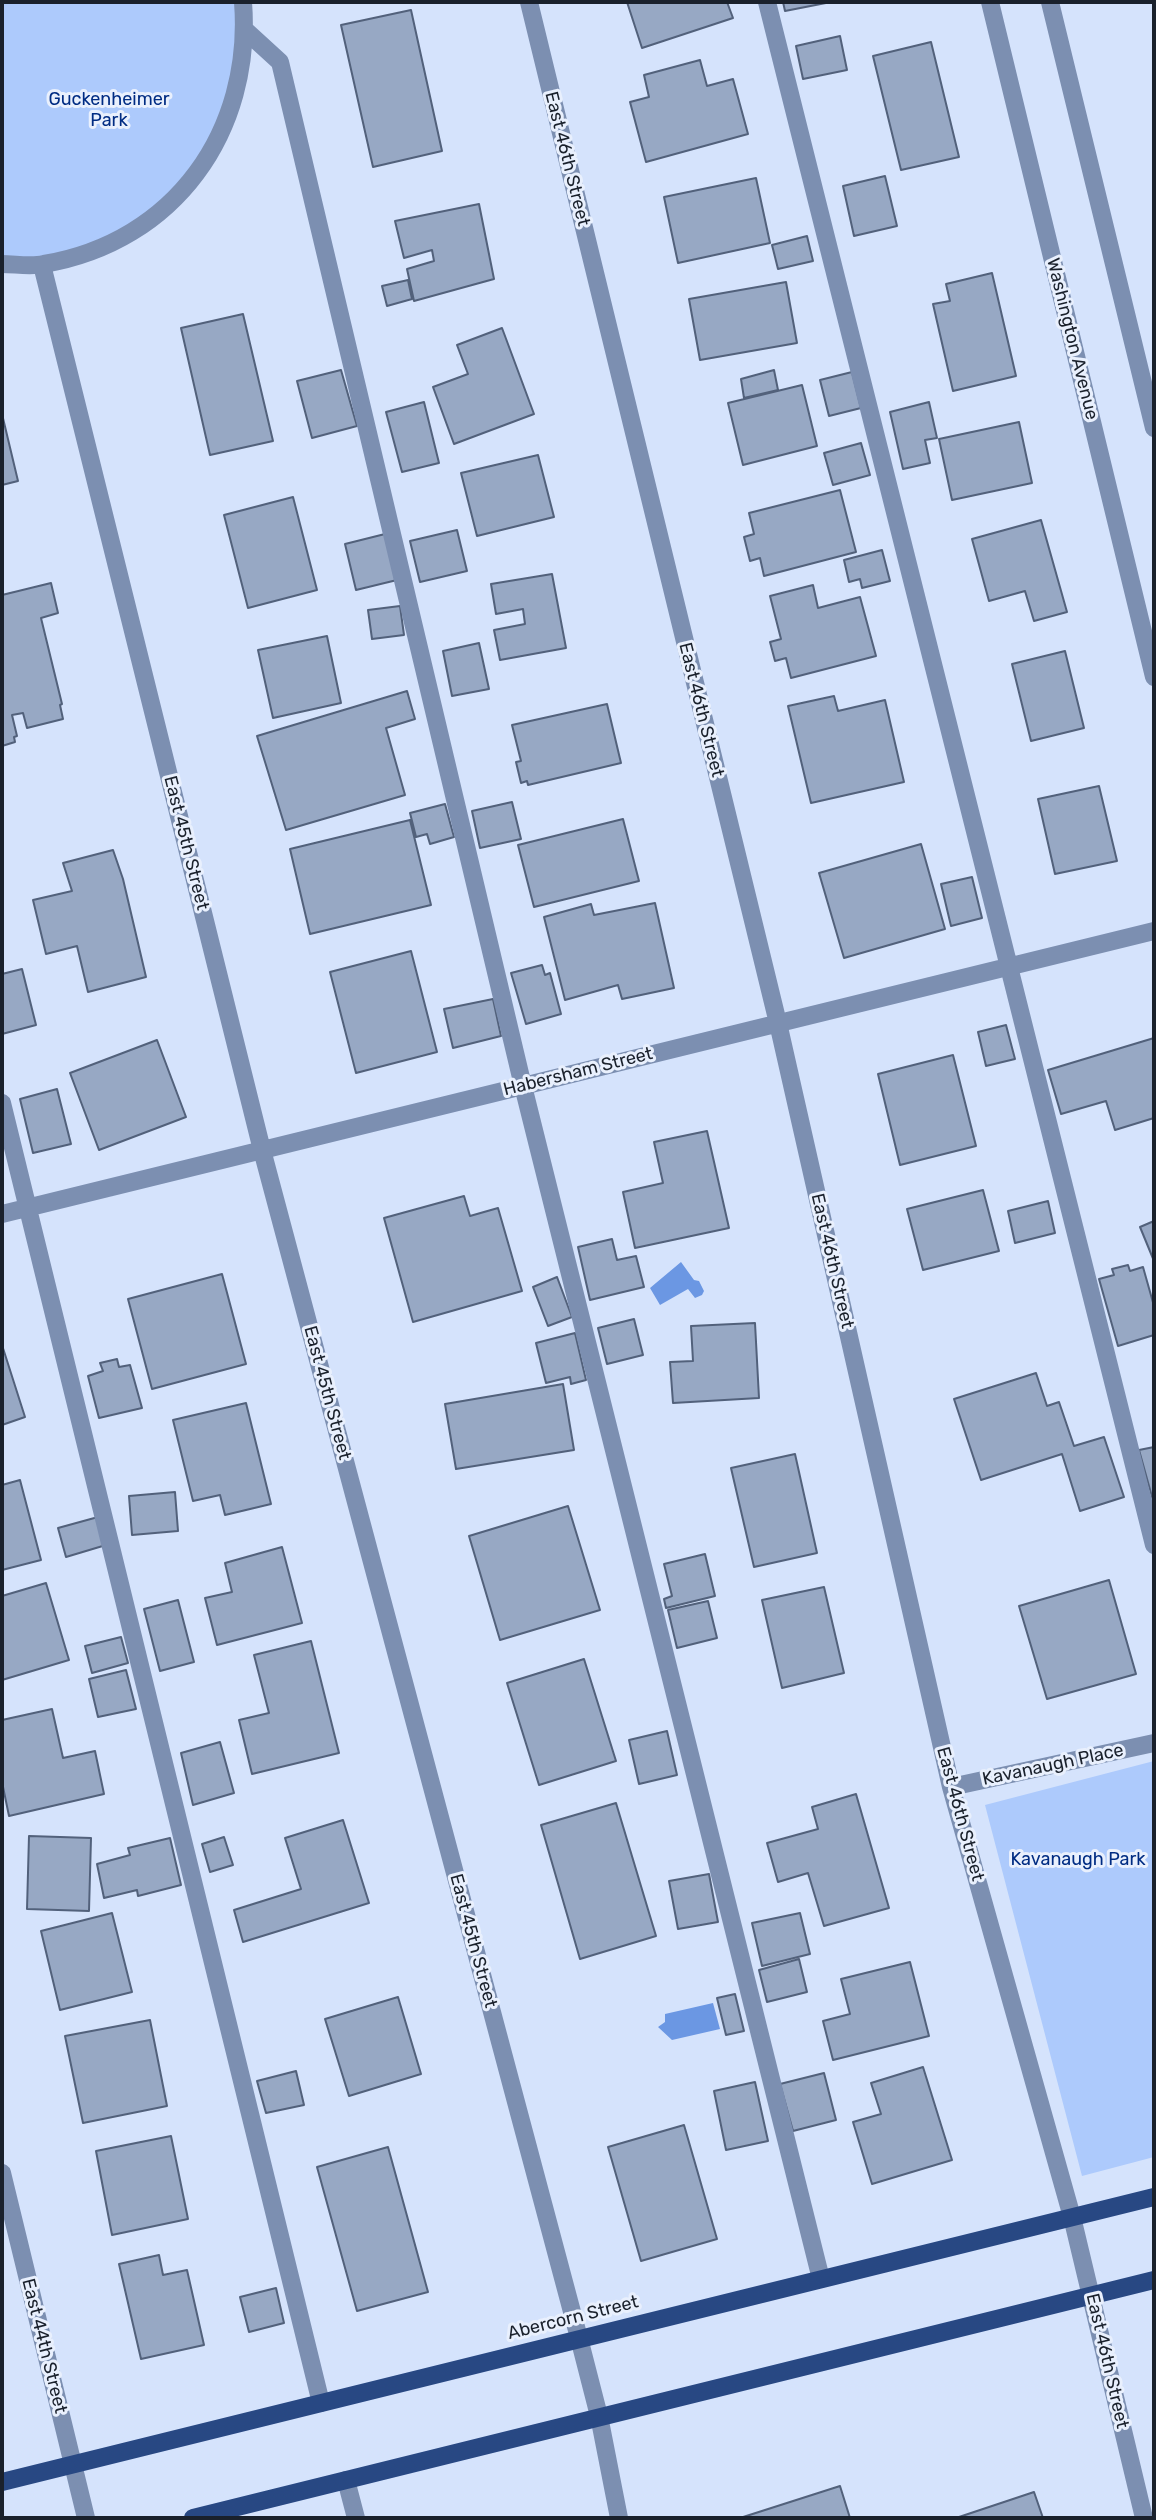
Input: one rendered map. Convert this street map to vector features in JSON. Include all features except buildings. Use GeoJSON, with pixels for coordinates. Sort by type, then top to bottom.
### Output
{"type":"FeatureCollection","features":[{"type":"Feature","properties":{"kind":"main road","name":"Abercorn Street"},"geometry":{"type":"LineString","coordinates":[[2,2482],[1154,2197]]}},
{"type":"Feature","properties":{"kind":"main road"},"geometry":{"type":"LineString","coordinates":[[193,2518],[1154,2280]]}},
{"type":"Feature","properties":{"kind":"street"},"geometry":{"type":"LineString","coordinates":[[2,264],[42,265],[93,252],[140,228],[180,194],[212,151],[233,103],[244,51],[243,2]]}},
{"type":"Feature","properties":{"kind":"street","name":"East 46th Street"},"geometry":{"type":"LineString","coordinates":[[529,2],[778,1023],[951,1787],[1072,2217],[1144,2518]]}},
{"type":"Feature","properties":{"kind":"street"},"geometry":{"type":"LineString","coordinates":[[767,2],[1154,1545]]}},
{"type":"Feature","properties":{"kind":"street","name":"Washington Avenue"},"geometry":{"type":"LineString","coordinates":[[990,2],[1154,677]]}},
{"type":"Feature","properties":{"kind":"street"},"geometry":{"type":"LineString","coordinates":[[1050,2],[1154,428]]}},
{"type":"Feature","properties":{"kind":"street"},"geometry":{"type":"LineString","coordinates":[[245,30],[280,62],[523,1086],[821,2279]]}},
{"type":"Feature","properties":{"kind":"street","name":"East 45th Street"},"geometry":{"type":"LineString","coordinates":[[42,265],[262,1150],[579,2338],[599,2416],[619,2518]]}},
{"type":"Feature","properties":{"kind":"street","name":"Habersham Street"},"geometry":{"type":"LineString","coordinates":[[2,1214],[1154,931]]}},
{"type":"Feature","properties":{"kind":"street"},"geometry":{"type":"LineString","coordinates":[[2,1103],[321,2403]]}},
{"type":"Feature","properties":{"kind":"street","name":"Kavanaugh Place"},"geometry":{"type":"LineString","coordinates":[[951,1787],[1154,1743]]}},
{"type":"Feature","properties":{"kind":"street","name":"East 44th Street"},"geometry":{"type":"LineString","coordinates":[[2,2173],[86,2518]]}},
{"type":"Feature","properties":{"kind":"street"},"geometry":{"type":"LineString","coordinates":[[346,2480],[356,2518]]}},
{"type":"Feature","properties":{"kind":"green space","name":"Guckenheimer Park"},"geometry":{"type":"Polygon","coordinates":[[[2,2],[243,2],[233,103],[180,194],[93,252],[2,264],[2,2]]]}},
{"type":"Feature","properties":{"kind":"green space","name":"Kavanaugh Park"},"geometry":{"type":"Polygon","coordinates":[[[1154,1761],[1154,2157],[1082,2176],[985,1805],[1154,1761]]]}},
{"type":"Feature","properties":{"kind":"shaded area"},"geometry":{"type":"Polygon","coordinates":[[[681,1262],[694,1280],[699,1281],[704,1291],[695,1298],[688,1289],[660,1305],[650,1288],[681,1262]]]}},
{"type":"Feature","properties":{"kind":"shaded area"},"geometry":{"type":"Polygon","coordinates":[[[713,2003],[720,2029],[672,2040],[658,2027],[665,2022],[665,2014],[713,2003]]]}}]}
